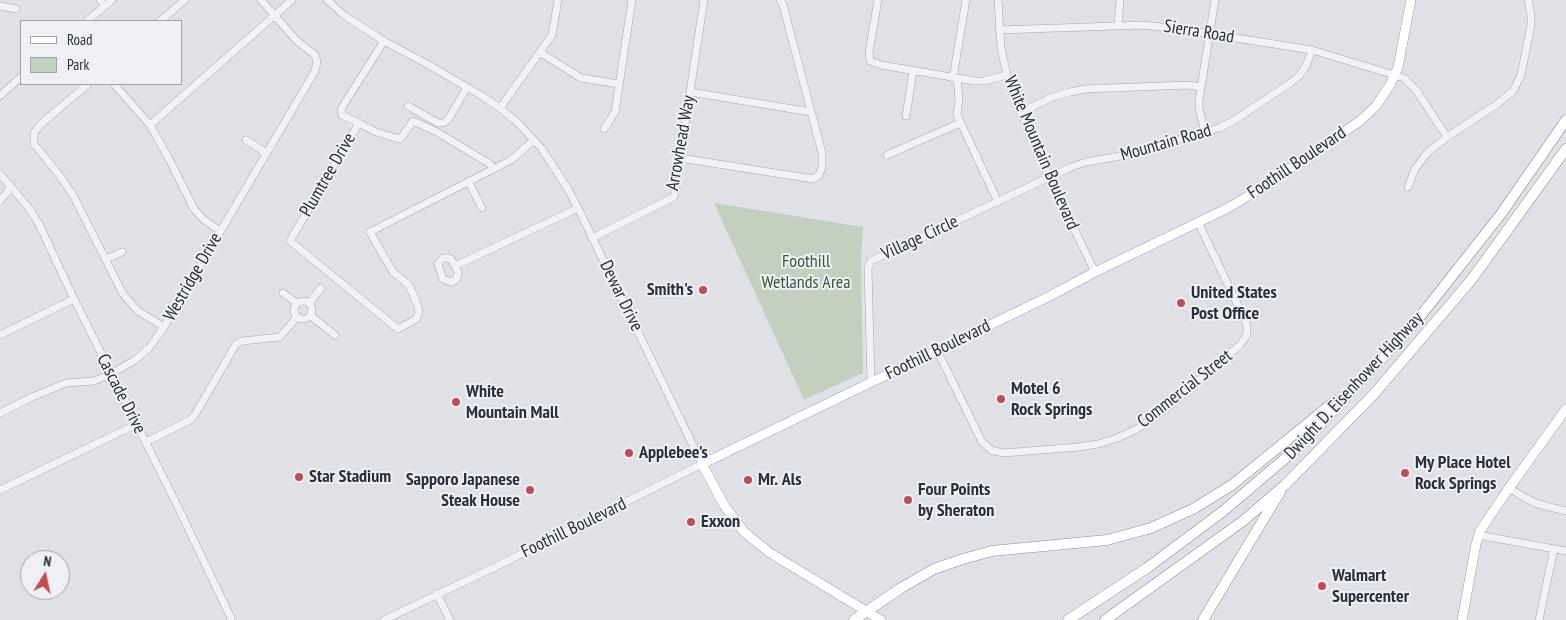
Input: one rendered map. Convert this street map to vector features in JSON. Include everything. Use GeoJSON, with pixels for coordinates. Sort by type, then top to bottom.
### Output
{"type":"FeatureCollection","features":[{"type":"Feature","properties":{"kind":"highway","name":"Dwight D. Eisenhower Highway"},"geometry":{"type":"LineString","coordinates":[[1068,620],[1147,568],[1222,512],[1301,445],[1415,323],[1501,214],[1566,120]]}},
{"type":"Feature","properties":{"kind":"highway","name":"Dwight D. Eisenhower Highway"},"geometry":{"type":"LineString","coordinates":[[1105,620],[1243,521],[1285,484],[1374,394],[1472,279],[1566,149]]}},
{"type":"Feature","properties":{"kind":"highway"},"geometry":{"type":"LineString","coordinates":[[854,620],[901,588],[934,569],[963,559],[992,551],[1107,540],[1151,528],[1193,509],[1232,485],[1366,377]]}},
{"type":"Feature","properties":{"kind":"highway"},"geometry":{"type":"LineString","coordinates":[[1203,620],[1285,484]]}},
{"type":"Feature","properties":{"kind":"main road","name":"Foothill Boulevard"},"geometry":{"type":"LineString","coordinates":[[702,464],[1050,296],[1244,199],[1360,121],[1376,106],[1384,96],[1395,74],[1401,56],[1411,0]]}},
{"type":"Feature","properties":{"kind":"main road"},"geometry":{"type":"LineString","coordinates":[[1462,620],[1478,535],[1566,409]]}},
{"type":"Feature","properties":{"kind":"main road","name":"Dewar Drive"},"geometry":{"type":"LineString","coordinates":[[702,464],[724,505],[744,532],[770,553],[881,620]]}},
{"type":"Feature","properties":{"kind":"street"},"geometry":{"type":"LineString","coordinates":[[88,20],[103,3],[112,0]]}},
{"type":"Feature","properties":{"kind":"street"},"geometry":{"type":"LineString","coordinates":[[161,20],[185,0]]}},
{"type":"Feature","properties":{"kind":"street"},"geometry":{"type":"LineString","coordinates":[[261,0],[275,16]]}},
{"type":"Feature","properties":{"kind":"street"},"geometry":{"type":"LineString","coordinates":[[150,125],[292,0]]}},
{"type":"Feature","properties":{"kind":"street","name":"Dewar Drive"},"geometry":{"type":"LineString","coordinates":[[327,0],[345,16],[384,41],[467,87],[500,108],[534,140],[553,164],[578,208],[702,464]]}},
{"type":"Feature","properties":{"kind":"street"},"geometry":{"type":"LineString","coordinates":[[500,108],[552,35],[558,0]]}},
{"type":"Feature","properties":{"kind":"street"},"geometry":{"type":"LineString","coordinates":[[604,129],[615,112],[632,0]]}},
{"type":"Feature","properties":{"kind":"street","name":"Arrowhead Way"},"geometry":{"type":"LineString","coordinates":[[592,238],[674,197],[704,0]]}},
{"type":"Feature","properties":{"kind":"street"},"geometry":{"type":"LineString","coordinates":[[680,158],[813,179],[819,175],[822,167],[822,153],[780,0]]}},
{"type":"Feature","properties":{"kind":"street"},"geometry":{"type":"LineString","coordinates":[[878,0],[869,52],[870,61],[881,65],[976,81],[984,81],[1007,75]]}},
{"type":"Feature","properties":{"kind":"street"},"geometry":{"type":"LineString","coordinates":[[966,0],[955,78],[958,99],[957,111],[960,123],[998,202]]}},
{"type":"Feature","properties":{"kind":"street","name":"White Mountain Boulevard"},"geometry":{"type":"LineString","coordinates":[[998,0],[999,30],[1007,75],[1049,177],[1095,272]]}},
{"type":"Feature","properties":{"kind":"street"},"geometry":{"type":"LineString","coordinates":[[1118,25],[1120,0]]}},
{"type":"Feature","properties":{"kind":"street"},"geometry":{"type":"LineString","coordinates":[[1205,133],[1199,108],[1215,0]]}},
{"type":"Feature","properties":{"kind":"street"},"geometry":{"type":"LineString","coordinates":[[1408,187],[1420,161],[1434,146],[1497,104],[1513,90],[1521,75],[1531,25],[1528,0]]}},
{"type":"Feature","properties":{"kind":"street"},"geometry":{"type":"LineString","coordinates":[[0,6],[16,9]]}},
{"type":"Feature","properties":{"kind":"street","name":"Westridge Drive"},"geometry":{"type":"LineString","coordinates":[[0,413],[66,382],[94,381],[111,374],[135,360],[149,348],[164,328],[315,70],[317,62],[315,55],[297,41],[275,16]]}},
{"type":"Feature","properties":{"kind":"street","name":"Sierra Road"},"geometry":{"type":"LineString","coordinates":[[999,30],[1118,25],[1160,26],[1312,50],[1395,74]]}},
{"type":"Feature","properties":{"kind":"street","name":"Plumtree Drive"},"geometry":{"type":"LineString","coordinates":[[384,41],[341,109],[342,115],[359,123],[290,241],[398,329],[416,319],[419,313],[418,306],[409,286],[393,272],[370,232],[468,181]]}},
{"type":"Feature","properties":{"kind":"street","name":"Mountain Road"},"geometry":{"type":"LineString","coordinates":[[998,202],[1049,177],[1086,162],[1126,155],[1205,133],[1233,121],[1299,76],[1306,66],[1312,50]]}},
{"type":"Feature","properties":{"kind":"street"},"geometry":{"type":"LineString","coordinates":[[541,53],[582,78],[619,84]]}},
{"type":"Feature","properties":{"kind":"street"},"geometry":{"type":"LineString","coordinates":[[906,116],[914,71]]}},
{"type":"Feature","properties":{"kind":"street"},"geometry":{"type":"LineString","coordinates":[[1395,74],[1410,83],[1447,137]]}},
{"type":"Feature","properties":{"kind":"street"},"geometry":{"type":"LineString","coordinates":[[0,96],[20,79]]}},
{"type":"Feature","properties":{"kind":"street"},"geometry":{"type":"LineString","coordinates":[[87,85],[41,124],[34,133],[34,144],[73,195],[123,294],[138,312],[164,328]]}},
{"type":"Feature","properties":{"kind":"street"},"geometry":{"type":"LineString","coordinates":[[115,85],[150,125],[194,209],[203,220],[220,231]]}},
{"type":"Feature","properties":{"kind":"street"},"geometry":{"type":"LineString","coordinates":[[1021,112],[1055,96],[1085,89],[1201,86]]}},
{"type":"Feature","properties":{"kind":"street"},"geometry":{"type":"LineString","coordinates":[[408,106],[438,123],[443,123],[448,120],[467,87]]}},
{"type":"Feature","properties":{"kind":"street"},"geometry":{"type":"LineString","coordinates":[[690,92],[811,112]]}},
{"type":"Feature","properties":{"kind":"street"},"geometry":{"type":"LineString","coordinates":[[359,123],[376,132],[400,138],[413,121],[437,132],[490,164],[493,168]]}},
{"type":"Feature","properties":{"kind":"street"},"geometry":{"type":"LineString","coordinates":[[887,155],[960,123]]}},
{"type":"Feature","properties":{"kind":"street"},"geometry":{"type":"LineString","coordinates":[[246,140],[266,153]]}},
{"type":"Feature","properties":{"kind":"street"},"geometry":{"type":"LineString","coordinates":[[482,208],[468,181],[515,157],[534,140]]}},
{"type":"Feature","properties":{"kind":"street","name":"Cascade Drive"},"geometry":{"type":"LineString","coordinates":[[0,174],[39,224],[232,620]]}},
{"type":"Feature","properties":{"kind":"street"},"geometry":{"type":"LineString","coordinates":[[0,201],[11,187]]}},
{"type":"Feature","properties":{"kind":"street","name":"Village Circle"},"geometry":{"type":"LineString","coordinates":[[872,382],[868,268],[871,261],[998,202]]}},
{"type":"Feature","properties":{"kind":"street"},"geometry":{"type":"LineString","coordinates":[[456,266],[578,208]]}},
{"type":"Feature","properties":{"kind":"street","name":"Commercial Street"},"geometry":{"type":"LineString","coordinates":[[937,350],[982,442],[991,450],[1003,453],[1079,447],[1118,438],[1137,429],[1161,413],[1239,346],[1247,335],[1248,327],[1245,320],[1198,222]]}},
{"type":"Feature","properties":{"kind":"street"},"geometry":{"type":"LineString","coordinates":[[106,259],[122,252]]}},
{"type":"Feature","properties":{"kind":"street"},"geometry":{"type":"LineString","coordinates":[[309,302],[321,288]]}},
{"type":"Feature","properties":{"kind":"street"},"geometry":{"type":"LineString","coordinates":[[283,293],[296,303]]}},
{"type":"Feature","properties":{"kind":"street"},"geometry":{"type":"LineString","coordinates":[[0,335],[74,299]]}},
{"type":"Feature","properties":{"kind":"street"},"geometry":{"type":"LineString","coordinates":[[302,300],[309,302],[312,308],[310,316],[303,320],[297,317],[294,312],[296,303],[302,300]]}},
{"type":"Feature","properties":{"kind":"street"},"geometry":{"type":"LineString","coordinates":[[310,316],[336,335]]}},
{"type":"Feature","properties":{"kind":"street"},"geometry":{"type":"LineString","coordinates":[[146,442],[190,420],[196,413],[236,344],[242,341],[280,337],[297,317]]}},
{"type":"Feature","properties":{"kind":"street"},"geometry":{"type":"LineString","coordinates":[[0,490],[136,424]]}},
{"type":"Feature","properties":{"kind":"street","name":"Foothill Boulevard"},"geometry":{"type":"LineString","coordinates":[[384,620],[702,464]]}},
{"type":"Feature","properties":{"kind":"street"},"geometry":{"type":"LineString","coordinates":[[1509,488],[1538,504],[1566,510]]}},
{"type":"Feature","properties":{"kind":"street"},"geometry":{"type":"LineString","coordinates":[[1478,535],[1566,551]]}},
{"type":"Feature","properties":{"kind":"street"},"geometry":{"type":"LineString","coordinates":[[1540,620],[1554,549]]}},
{"type":"Feature","properties":{"kind":"street"},"geometry":{"type":"LineString","coordinates":[[437,594],[450,620]]}},
{"type":"Feature","properties":{"kind":"green space","name":"Foothill Wetlands Area"},"geometry":{"type":"Polygon","coordinates":[[[714,203],[863,227],[861,262],[863,373],[804,400],[714,203]]]}},
{"type":"Feature","properties":{"kind":"place","name":"Smith's"},"geometry":{"type":"Point","coordinates":[703,290]}},
{"type":"Feature","properties":{"kind":"place","name":"United States Post Office"},"geometry":{"type":"Point","coordinates":[1181,303]}},
{"type":"Feature","properties":{"kind":"place","name":"Motel 6 Rock Springs"},"geometry":{"type":"Point","coordinates":[1001,399]}},
{"type":"Feature","properties":{"kind":"place","name":"White Mountain Mall"},"geometry":{"type":"Point","coordinates":[456,402]}},
{"type":"Feature","properties":{"kind":"place","name":"Applebee's"},"geometry":{"type":"Point","coordinates":[629,453]}},
{"type":"Feature","properties":{"kind":"place","name":"My Place Hotel Rock Springs"},"geometry":{"type":"Point","coordinates":[1405,473]}},
{"type":"Feature","properties":{"kind":"place","name":"Star Stadium"},"geometry":{"type":"Point","coordinates":[299,477]}},
{"type":"Feature","properties":{"kind":"place","name":"Mr. Als"},"geometry":{"type":"Point","coordinates":[748,480]}},
{"type":"Feature","properties":{"kind":"place","name":"Sapporo Japanese Steak House"},"geometry":{"type":"Point","coordinates":[530,490]}},
{"type":"Feature","properties":{"kind":"place","name":"Four Points by Sheraton"},"geometry":{"type":"Point","coordinates":[908,500]}},
{"type":"Feature","properties":{"kind":"place","name":"Exxon"},"geometry":{"type":"Point","coordinates":[691,522]}},
{"type":"Feature","properties":{"kind":"place","name":"Walmart Supercenter"},"geometry":{"type":"Point","coordinates":[1322,586]}}]}
